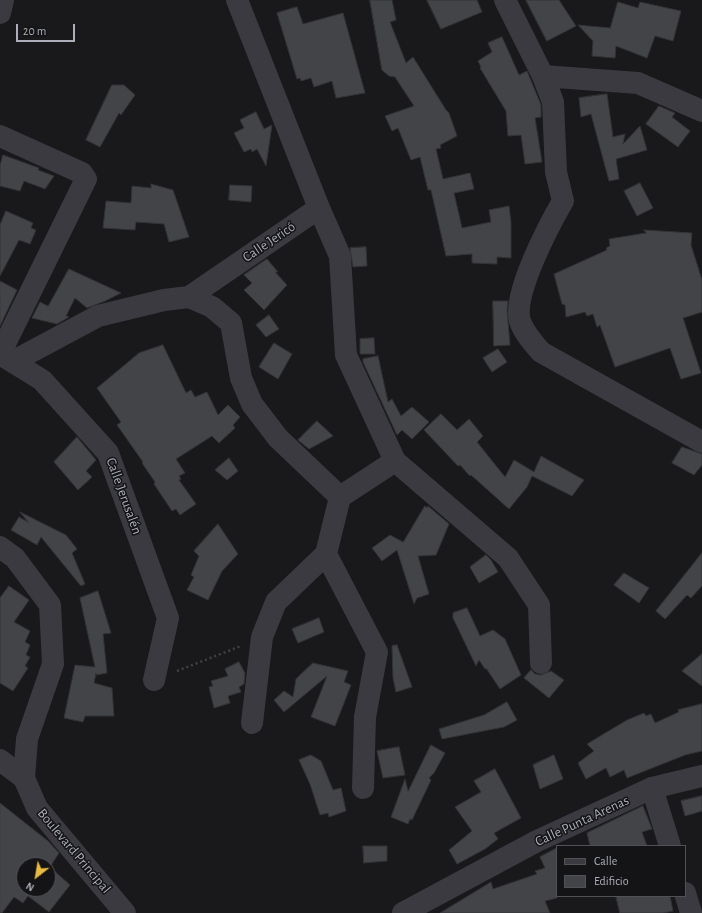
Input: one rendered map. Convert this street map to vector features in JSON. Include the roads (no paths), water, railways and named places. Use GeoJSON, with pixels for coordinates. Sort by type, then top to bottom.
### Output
{"type":"FeatureCollection","features":[{"type":"Feature","properties":{"kind":"street"},"geometry":{"type":"LineString","coordinates":[[0,13],[4,0]]}},
{"type":"Feature","properties":{"kind":"street"},"geometry":{"type":"LineString","coordinates":[[237,0],[319,208],[340,256],[346,355],[395,461],[508,558],[539,605],[541,662]]}},
{"type":"Feature","properties":{"kind":"street"},"geometry":{"type":"LineString","coordinates":[[505,0],[543,76],[553,102],[556,172],[563,201],[553,218],[526,277],[521,299],[520,321],[528,336],[541,352],[702,442]]}},
{"type":"Feature","properties":{"kind":"street"},"geometry":{"type":"LineString","coordinates":[[543,76],[638,83],[702,111]]}},
{"type":"Feature","properties":{"kind":"street"},"geometry":{"type":"LineString","coordinates":[[0,136],[82,173],[86,179],[5,356]]}},
{"type":"Feature","properties":{"kind":"street","name":"Calle Jericó"},"geometry":{"type":"LineString","coordinates":[[5,356],[98,316],[164,300],[189,297],[319,208]]}},
{"type":"Feature","properties":{"kind":"street"},"geometry":{"type":"LineString","coordinates":[[189,297],[212,307],[231,323],[241,378],[252,404],[278,438],[340,497]]}},
{"type":"Feature","properties":{"kind":"street","name":"Calle Jerusalén"},"geometry":{"type":"LineString","coordinates":[[5,356],[42,380],[108,453],[168,618],[154,680]]}},
{"type":"Feature","properties":{"kind":"street"},"geometry":{"type":"LineString","coordinates":[[252,724],[262,637],[276,602],[326,554],[340,497],[395,461]]}},
{"type":"Feature","properties":{"kind":"street","name":"Boulevard Principal"},"geometry":{"type":"LineString","coordinates":[[0,547],[15,558],[50,605],[53,664],[27,739],[24,778],[37,808],[125,913]]}},
{"type":"Feature","properties":{"kind":"street"},"geometry":{"type":"LineString","coordinates":[[326,554],[376,652],[365,717],[363,788]]}},
{"type":"Feature","properties":{"kind":"street"},"geometry":{"type":"LineString","coordinates":[[0,760],[24,778]]}},
{"type":"Feature","properties":{"kind":"street","name":"Calle Punta Arenas"},"geometry":{"type":"LineString","coordinates":[[403,913],[537,840],[652,788],[702,776]]}},
{"type":"Feature","properties":{"kind":"street"},"geometry":{"type":"LineString","coordinates":[[652,788],[670,845]]}},
{"type":"Feature","properties":{"kind":"street"},"geometry":{"type":"LineString","coordinates":[[686,896],[692,913]]}}]}
